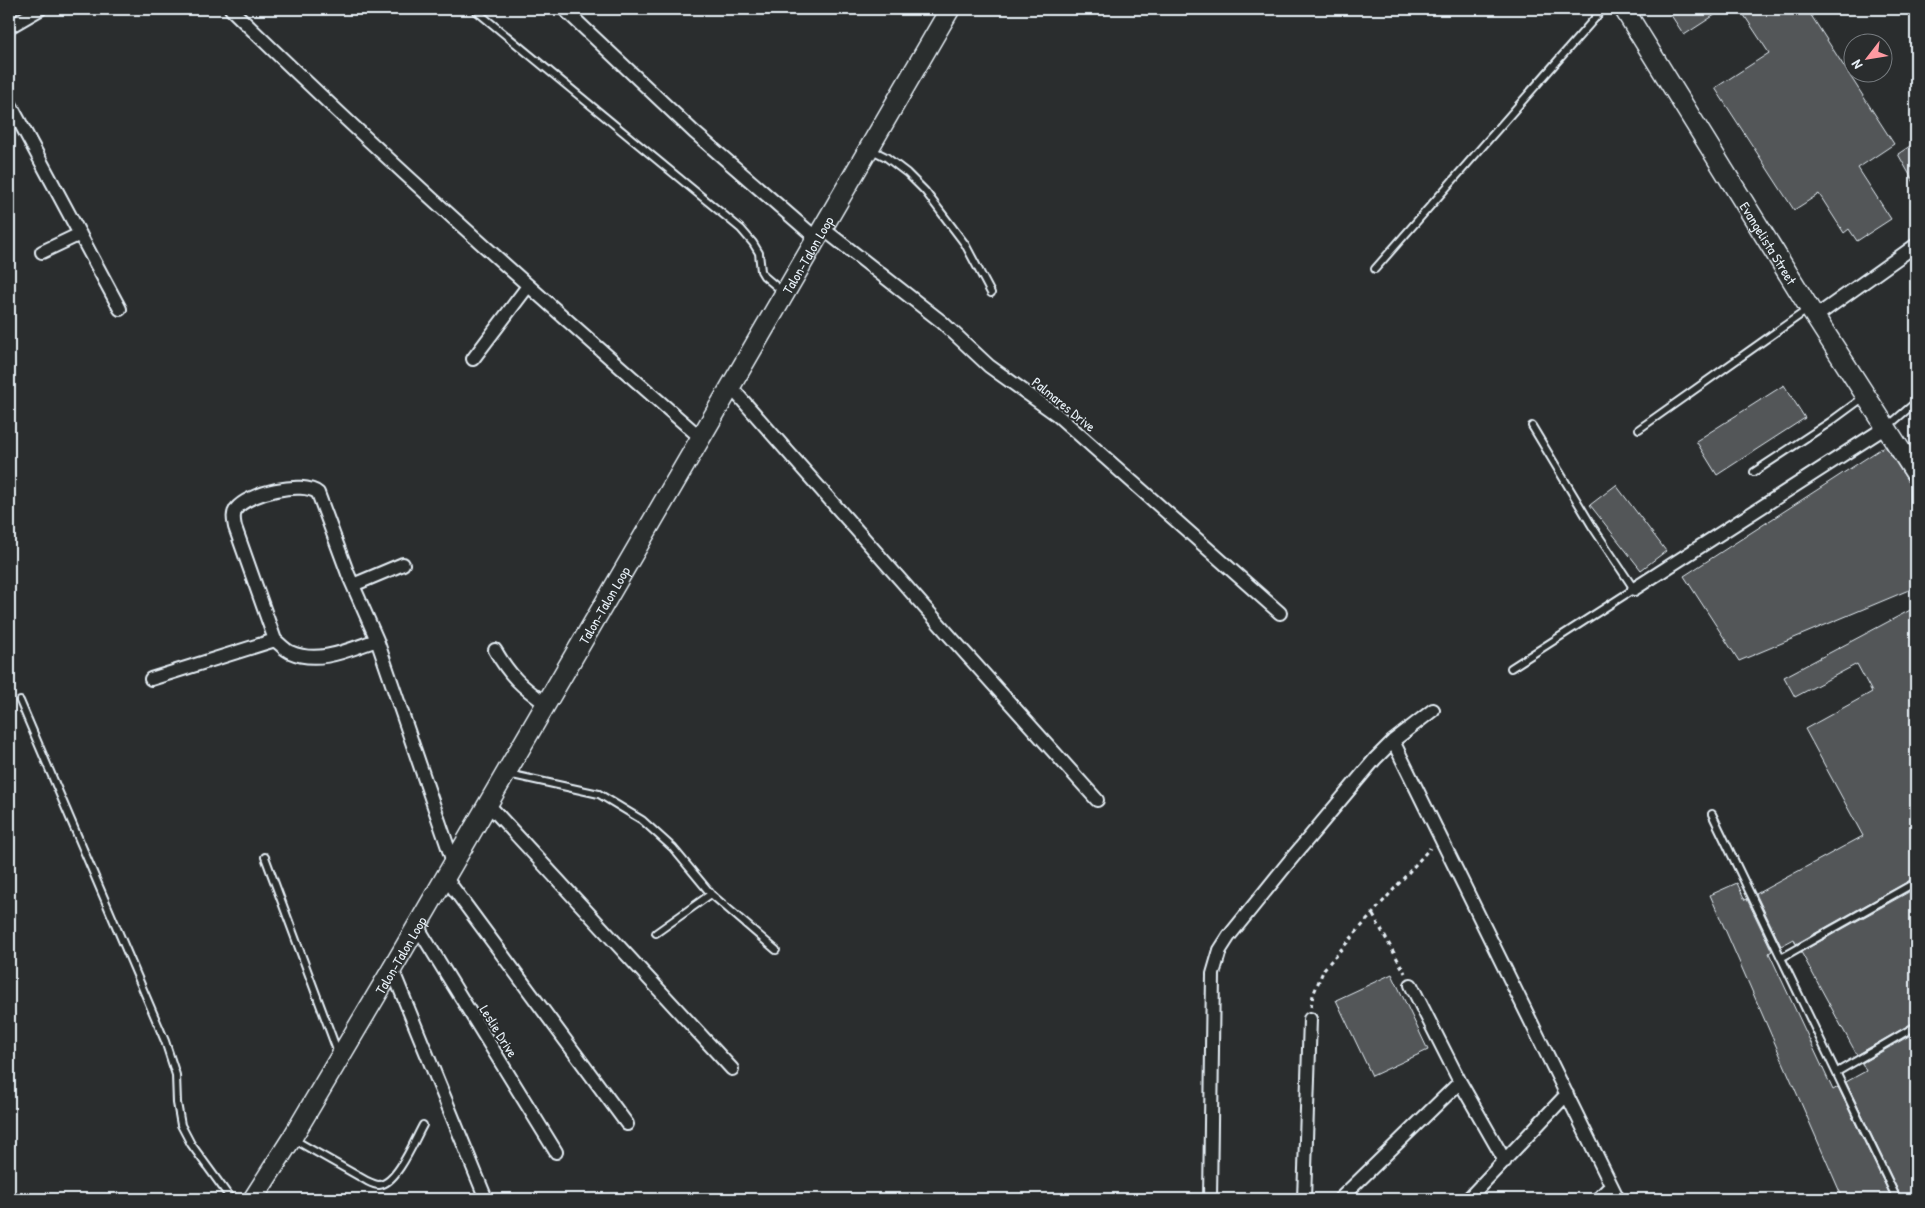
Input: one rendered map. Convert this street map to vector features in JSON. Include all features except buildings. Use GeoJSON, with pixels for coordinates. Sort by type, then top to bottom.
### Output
{"type":"FeatureCollection","features":[{"type":"Feature","properties":{"kind":"street"},"geometry":{"type":"LineString","coordinates":[[9,27],[40,9]]}},
{"type":"Feature","properties":{"kind":"street"},"geometry":{"type":"LineString","coordinates":[[231,9],[362,135],[528,286],[700,438]]}},
{"type":"Feature","properties":{"kind":"street","name":"Palmares Drive"},"geometry":{"type":"LineString","coordinates":[[564,9],[694,132],[819,233],[942,322],[990,366],[1056,414],[1280,613]]}},
{"type":"Feature","properties":{"kind":"street","name":"Talon-Talon Loop"},"geometry":{"type":"LineString","coordinates":[[253,1199],[292,1138],[392,969],[950,9]]}},
{"type":"Feature","properties":{"kind":"street","name":"Evangelista Street"},"geometry":{"type":"LineString","coordinates":[[1624,9],[1812,313],[1916,474]]}},
{"type":"Feature","properties":{"kind":"street"},"geometry":{"type":"LineString","coordinates":[[9,102],[120,309]]}},
{"type":"Feature","properties":{"kind":"street"},"geometry":{"type":"LineString","coordinates":[[42,252],[80,234]]}},
{"type":"Feature","properties":{"kind":"street"},"geometry":{"type":"LineString","coordinates":[[1812,313],[1916,245]]}},
{"type":"Feature","properties":{"kind":"street"},"geometry":{"type":"LineString","coordinates":[[473,359],[528,286]]}},
{"type":"Feature","properties":{"kind":"street"},"geometry":{"type":"LineString","coordinates":[[730,386],[949,636],[1096,800]]}},
{"type":"Feature","properties":{"kind":"street"},"geometry":{"type":"LineString","coordinates":[[1634,589],[1886,427]]}},
{"type":"Feature","properties":{"kind":"street"},"geometry":{"type":"LineString","coordinates":[[377,640],[322,657],[289,652],[275,640],[235,528],[233,517],[236,509],[242,503],[273,491],[305,487],[318,493],[353,585],[377,640],[449,869],[627,1124]]}},
{"type":"Feature","properties":{"kind":"street"},"geometry":{"type":"LineString","coordinates":[[353,585],[403,564]]}},
{"type":"Feature","properties":{"kind":"street"},"geometry":{"type":"LineString","coordinates":[[151,678],[275,640]]}},
{"type":"Feature","properties":{"kind":"street"},"geometry":{"type":"LineString","coordinates":[[495,650],[507,670],[522,687],[546,704]]}},
{"type":"Feature","properties":{"kind":"street"},"geometry":{"type":"LineString","coordinates":[[1210,1199],[1213,974],[1220,950],[1229,936],[1292,858],[1375,759],[1393,741],[1433,710]]}},
{"type":"Feature","properties":{"kind":"street"},"geometry":{"type":"LineString","coordinates":[[1393,741],[1618,1199]]}},
{"type":"Feature","properties":{"kind":"street"},"geometry":{"type":"LineString","coordinates":[[488,803],[732,1069]]}},
{"type":"Feature","properties":{"kind":"street","name":"Leslie Drive"},"geometry":{"type":"LineString","coordinates":[[417,926],[556,1152]]}},
{"type":"Feature","properties":{"kind":"street"},"geometry":{"type":"LineString","coordinates":[[392,969],[486,1199]]}},
{"type":"Feature","properties":{"kind":"street"},"geometry":{"type":"LineString","coordinates":[[1412,985],[1460,1082],[1505,1161]]}},
{"type":"Feature","properties":{"kind":"street"},"geometry":{"type":"LineString","coordinates":[[1304,1199],[1310,1019]]}},
{"type":"Feature","properties":{"kind":"street"},"geometry":{"type":"LineString","coordinates":[[1340,1199],[1460,1082]]}},
{"type":"Feature","properties":{"kind":"street"},"geometry":{"type":"LineString","coordinates":[[1468,1199],[1567,1094]]}},
{"type":"Feature","properties":{"kind":"street"},"geometry":{"type":"LineString","coordinates":[[1598,1199],[1611,1186]]}},
{"type":"Feature","properties":{"kind":"lane"},"geometry":{"type":"LineString","coordinates":[[474,9],[741,228],[759,253],[761,271],[764,276],[784,292]]}},
{"type":"Feature","properties":{"kind":"lane"},"geometry":{"type":"LineString","coordinates":[[1375,269],[1603,9]]}},
{"type":"Feature","properties":{"kind":"lane"},"geometry":{"type":"LineString","coordinates":[[868,148],[907,173],[925,190],[965,244],[992,293]]}},
{"type":"Feature","properties":{"kind":"lane"},"geometry":{"type":"LineString","coordinates":[[1639,429],[1812,313]]}},
{"type":"Feature","properties":{"kind":"lane"},"geometry":{"type":"LineString","coordinates":[[1754,472],[1866,396]]}},
{"type":"Feature","properties":{"kind":"lane"},"geometry":{"type":"LineString","coordinates":[[1886,427],[1916,402]]}},
{"type":"Feature","properties":{"kind":"lane"},"geometry":{"type":"LineString","coordinates":[[1511,668],[1634,589],[1592,526],[1532,426]]}},
{"type":"Feature","properties":{"kind":"lane"},"geometry":{"type":"LineString","coordinates":[[20,701],[165,1041],[176,1075],[177,1103],[181,1125],[191,1144],[231,1199]]}},
{"type":"Feature","properties":{"kind":"lane"},"geometry":{"type":"LineString","coordinates":[[505,773],[520,778],[599,794],[642,820],[673,848],[711,894],[776,950]]}},
{"type":"Feature","properties":{"kind":"lane"},"geometry":{"type":"LineString","coordinates":[[1712,814],[1897,1199]]}},
{"type":"Feature","properties":{"kind":"lane"},"geometry":{"type":"LineString","coordinates":[[265,857],[339,1057]]}},
{"type":"Feature","properties":{"kind":"lane"},"geometry":{"type":"LineString","coordinates":[[1781,958],[1916,882]]}},
{"type":"Feature","properties":{"kind":"lane"},"geometry":{"type":"LineString","coordinates":[[656,933],[711,894]]}},
{"type":"Feature","properties":{"kind":"lane"},"geometry":{"type":"LineString","coordinates":[[1837,1072],[1916,1026]]}},
{"type":"Feature","properties":{"kind":"lane"},"geometry":{"type":"LineString","coordinates":[[292,1138],[378,1185],[386,1183],[396,1175],[423,1125]]}},
{"type":"Feature","properties":{"kind":"path"},"geometry":{"type":"LineString","coordinates":[[1310,1019],[1313,995],[1324,969],[1439,838]]}},
{"type":"Feature","properties":{"kind":"path"},"geometry":{"type":"LineString","coordinates":[[1373,915],[1412,985]]}}]}
